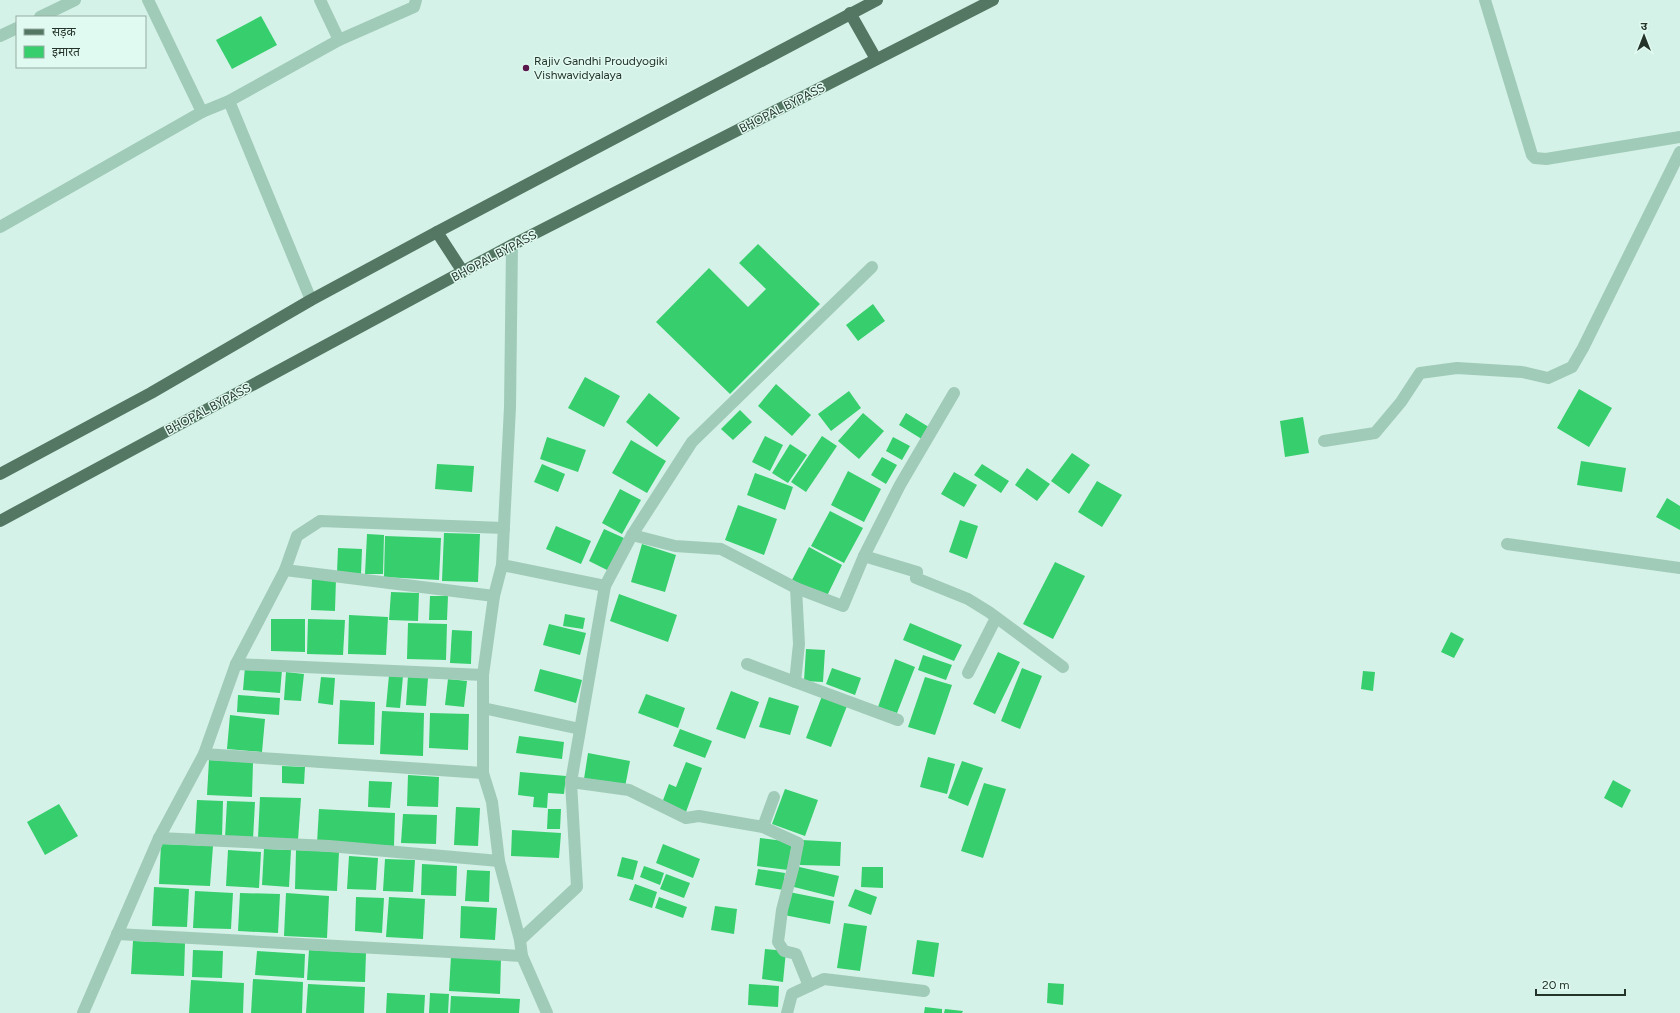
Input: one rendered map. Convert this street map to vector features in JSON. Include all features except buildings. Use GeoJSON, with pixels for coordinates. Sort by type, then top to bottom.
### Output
{"type":"FeatureCollection","features":[{"type":"Feature","properties":{"kind":"main road"},"geometry":{"type":"LineString","coordinates":[[0,474],[151,393],[311,300],[877,0]]}},
{"type":"Feature","properties":{"kind":"main road","name":"BHOPAL BYPASS"},"geometry":{"type":"LineString","coordinates":[[0,521],[512,245],[993,0]]}},
{"type":"Feature","properties":{"kind":"main road"},"geometry":{"type":"LineString","coordinates":[[850,13],[876,60]]}},
{"type":"Feature","properties":{"kind":"main road"},"geometry":{"type":"LineString","coordinates":[[438,232],[463,272]]}},
{"type":"Feature","properties":{"kind":"street"},"geometry":{"type":"LineString","coordinates":[[42,16],[75,0]]}},
{"type":"Feature","properties":{"kind":"street"},"geometry":{"type":"LineString","coordinates":[[148,0],[202,112]]}},
{"type":"Feature","properties":{"kind":"street"},"geometry":{"type":"LineString","coordinates":[[320,0],[339,40]]}},
{"type":"Feature","properties":{"kind":"street"},"geometry":{"type":"LineString","coordinates":[[0,227],[202,112],[229,101],[339,40],[414,8],[416,0]]}},
{"type":"Feature","properties":{"kind":"street"},"geometry":{"type":"LineString","coordinates":[[1485,0],[1532,155],[1535,158],[1546,159],[1680,137]]}},
{"type":"Feature","properties":{"kind":"street"},"geometry":{"type":"LineString","coordinates":[[0,36],[16,28]]}},
{"type":"Feature","properties":{"kind":"street"},"geometry":{"type":"LineString","coordinates":[[229,101],[311,300]]}},
{"type":"Feature","properties":{"kind":"street"},"geometry":{"type":"LineString","coordinates":[[1324,441],[1375,433],[1401,402],[1420,373],[1457,368],[1522,372],[1548,378],[1572,367],[1583,348],[1680,152]]}},
{"type":"Feature","properties":{"kind":"street"},"geometry":{"type":"LineString","coordinates":[[512,245],[510,407],[502,565],[494,596],[483,675],[483,773],[492,802],[499,861],[520,940],[522,956],[547,1013]]}},
{"type":"Feature","properties":{"kind":"street"},"geometry":{"type":"LineString","coordinates":[[520,940],[577,887],[571,782],[605,586],[632,535],[692,442],[872,267]]}},
{"type":"Feature","properties":{"kind":"street"},"geometry":{"type":"LineString","coordinates":[[632,535],[675,546],[721,549],[796,588],[843,606],[864,556],[900,485],[954,393]]}},
{"type":"Feature","properties":{"kind":"street"},"geometry":{"type":"LineString","coordinates":[[83,1013],[159,838],[204,754],[236,664],[285,570],[297,536],[320,521],[504,528]]}},
{"type":"Feature","properties":{"kind":"street"},"geometry":{"type":"LineString","coordinates":[[1507,544],[1680,568]]}},
{"type":"Feature","properties":{"kind":"street"},"geometry":{"type":"LineString","coordinates":[[864,556],[917,572],[916,578],[968,599],[989,612],[1063,667]]}},
{"type":"Feature","properties":{"kind":"street"},"geometry":{"type":"LineString","coordinates":[[502,565],[605,586]]}},
{"type":"Feature","properties":{"kind":"street"},"geometry":{"type":"LineString","coordinates":[[285,570],[494,596]]}},
{"type":"Feature","properties":{"kind":"street"},"geometry":{"type":"LineString","coordinates":[[795,682],[799,644],[796,588]]}},
{"type":"Feature","properties":{"kind":"street"},"geometry":{"type":"LineString","coordinates":[[968,673],[996,618]]}},
{"type":"Feature","properties":{"kind":"street"},"geometry":{"type":"LineString","coordinates":[[236,664],[483,675]]}},
{"type":"Feature","properties":{"kind":"street"},"geometry":{"type":"LineString","coordinates":[[747,664],[898,720]]}},
{"type":"Feature","properties":{"kind":"street"},"geometry":{"type":"LineString","coordinates":[[483,708],[580,729]]}},
{"type":"Feature","properties":{"kind":"street"},"geometry":{"type":"LineString","coordinates":[[204,754],[483,773]]}},
{"type":"Feature","properties":{"kind":"street"},"geometry":{"type":"LineString","coordinates":[[571,782],[629,790],[686,818],[699,816],[763,827],[798,843],[794,868],[782,910],[778,942],[784,951],[796,954],[809,986]]}},
{"type":"Feature","properties":{"kind":"street"},"geometry":{"type":"LineString","coordinates":[[763,827],[774,797]]}},
{"type":"Feature","properties":{"kind":"street"},"geometry":{"type":"LineString","coordinates":[[159,838],[329,846],[499,861]]}},
{"type":"Feature","properties":{"kind":"street"},"geometry":{"type":"LineString","coordinates":[[117,934],[522,956]]}},
{"type":"Feature","properties":{"kind":"street"},"geometry":{"type":"LineString","coordinates":[[786,1013],[792,994],[824,979],[924,991]]}},
{"type":"Feature","properties":{"kind":"place","name":"Rajiv Gandhi Proudyogiki Vishwavidyalaya"},"geometry":{"type":"Point","coordinates":[526,68]}}]}
